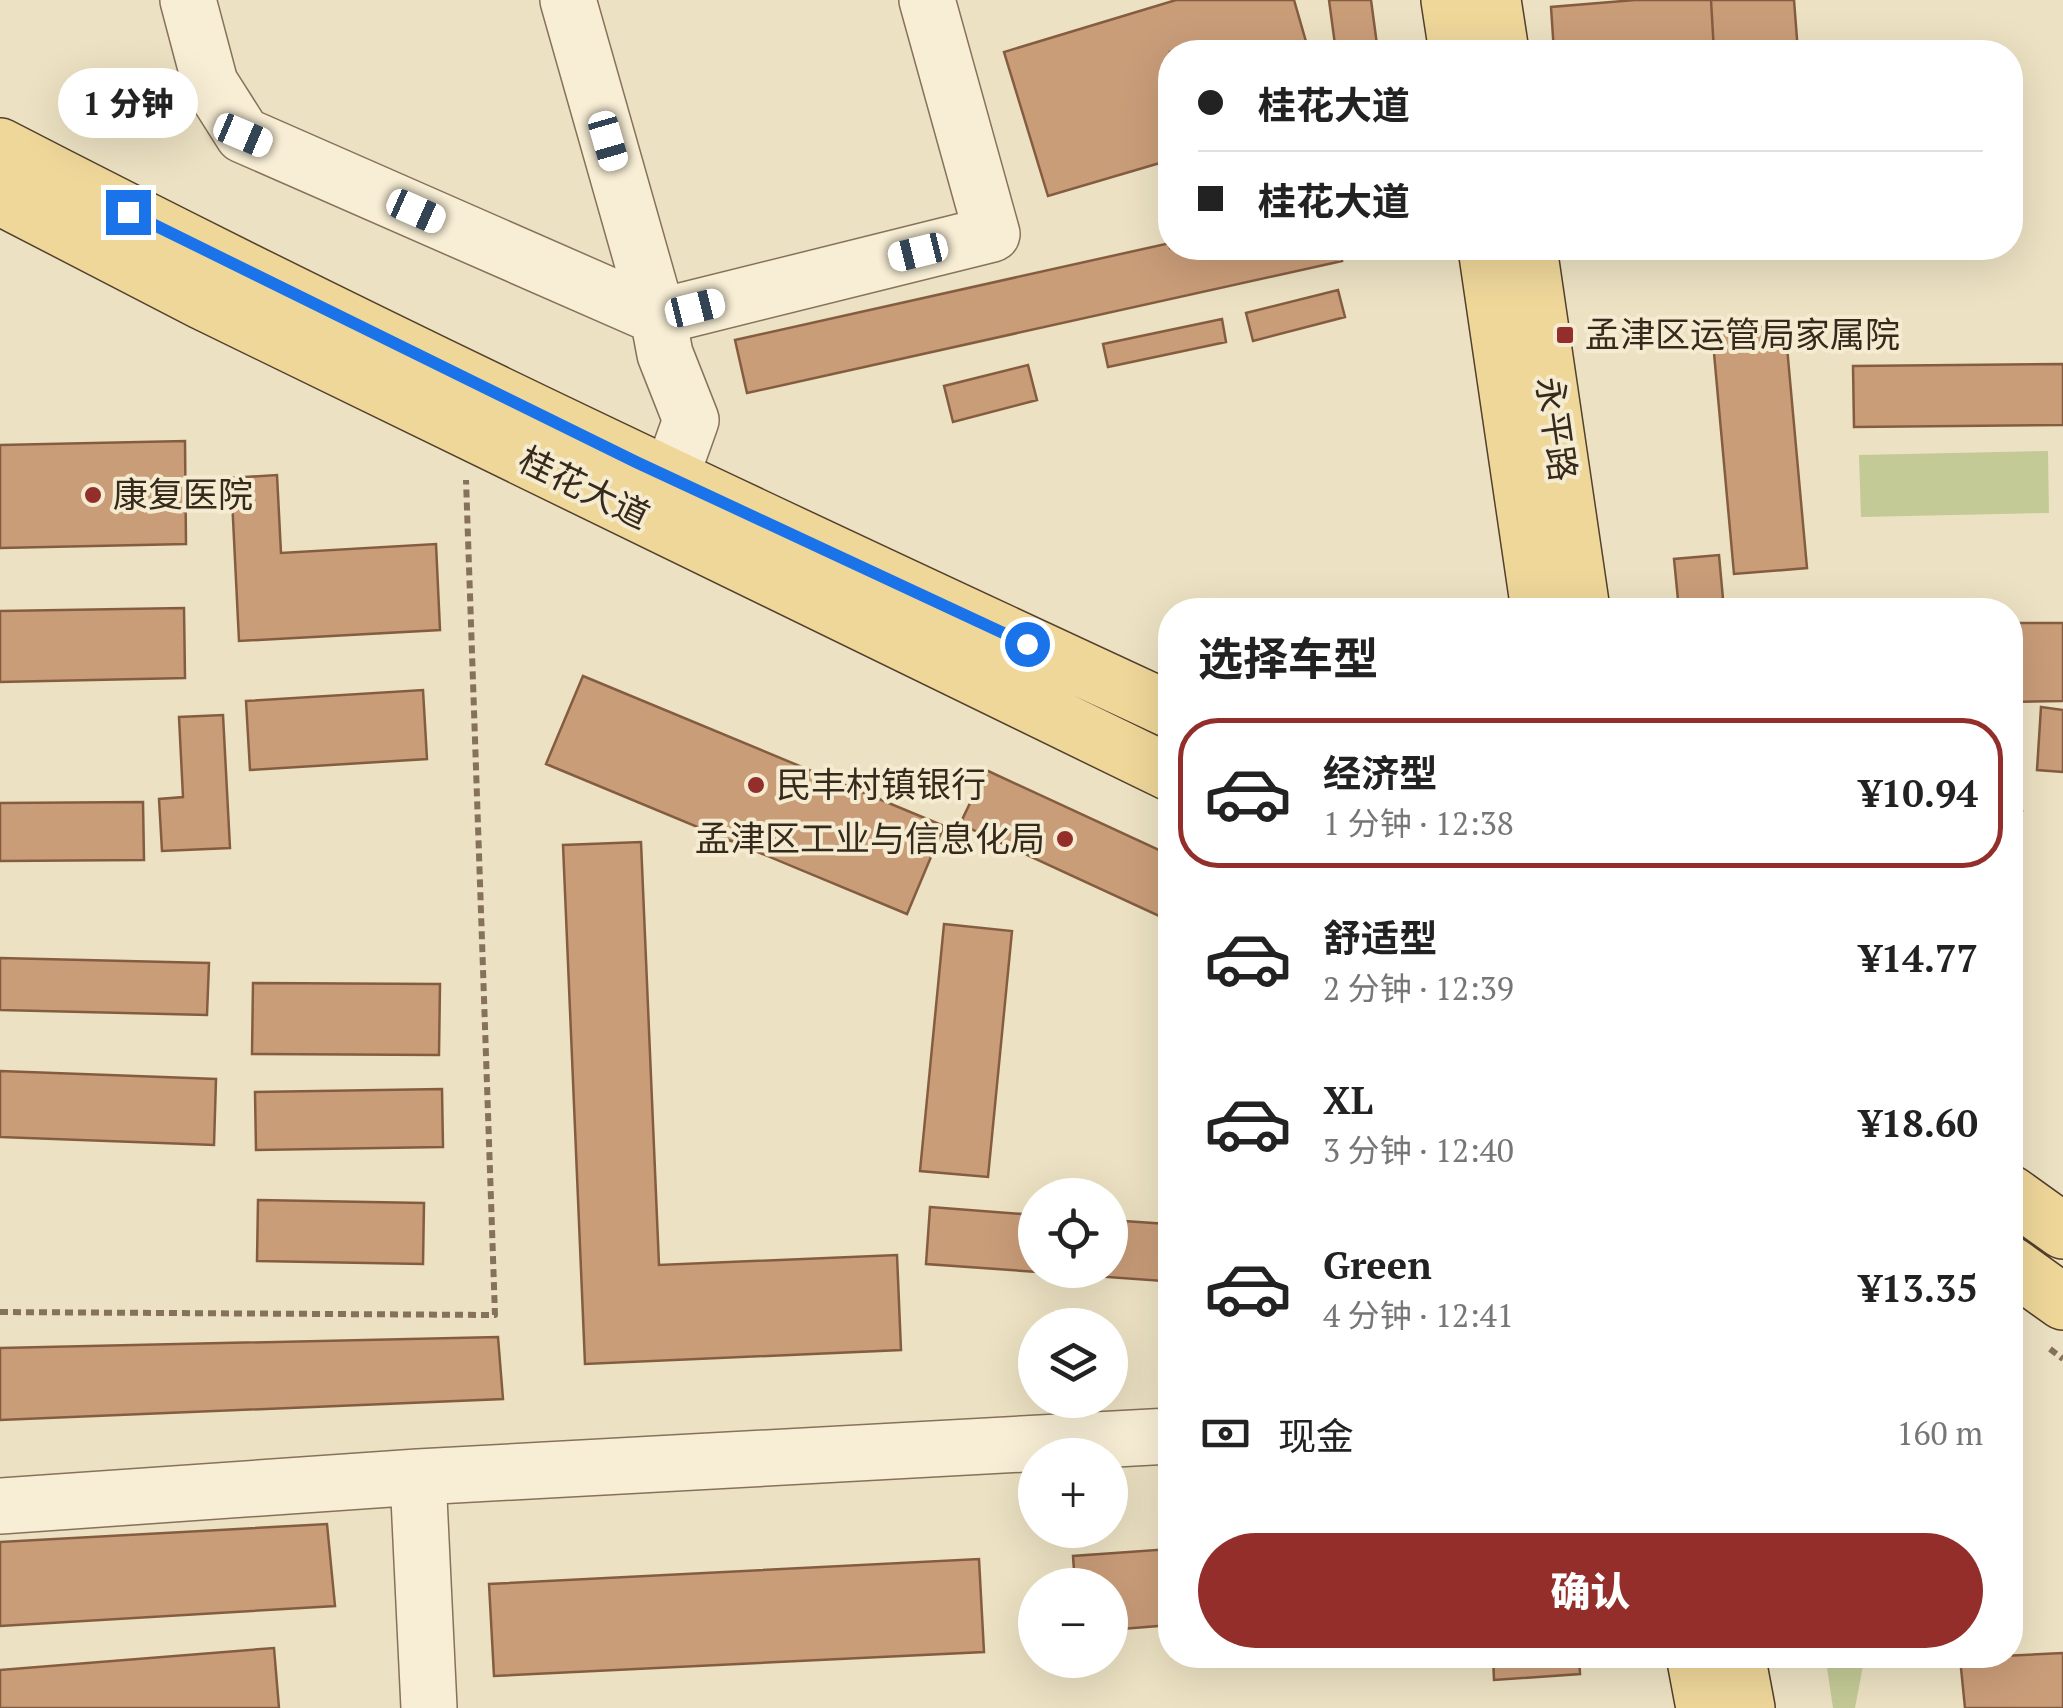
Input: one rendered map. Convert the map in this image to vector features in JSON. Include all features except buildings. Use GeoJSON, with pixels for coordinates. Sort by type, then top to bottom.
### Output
{"type":"FeatureCollection","features":[{"type":"Feature","properties":{"kind":"main road"},"geometry":{"type":"LineString","coordinates":[[1450,0],[1455,40]]}},
{"type":"Feature","properties":{"kind":"main road"},"geometry":{"type":"LineString","coordinates":[[1493,0],[1498,40]]}},
{"type":"Feature","properties":{"kind":"main road","name":"桂花大道"},"geometry":{"type":"LineString","coordinates":[[0,146],[224,262],[670,479],[1158,704]]}},
{"type":"Feature","properties":{"kind":"main road","name":"桂花大道"},"geometry":{"type":"LineString","coordinates":[[0,198],[203,302],[1158,767]]}},
{"type":"Feature","properties":{"kind":"main road","name":"永平路"},"geometry":{"type":"LineString","coordinates":[[1488,260],[1537,598]]}},
{"type":"Feature","properties":{"kind":"main road","name":"永平路"},"geometry":{"type":"LineString","coordinates":[[1531,260],[1580,598]]}},
{"type":"Feature","properties":{"kind":"main road"},"geometry":{"type":"LineString","coordinates":[[2023,1202],[2063,1230]]}},
{"type":"Feature","properties":{"kind":"main road"},"geometry":{"type":"LineString","coordinates":[[2023,1273],[2063,1302]]}},
{"type":"Feature","properties":{"kind":"main road"},"geometry":{"type":"LineString","coordinates":[[1696,1668],[1704,1708]]}},
{"type":"Feature","properties":{"kind":"main road"},"geometry":{"type":"LineString","coordinates":[[1740,1668],[1747,1708]]}},
{"type":"Feature","properties":{"kind":"street"},"geometry":{"type":"LineString","coordinates":[[188,0],[210,82],[243,135],[658,317],[992,234],[927,0]]}},
{"type":"Feature","properties":{"kind":"street"},"geometry":{"type":"LineString","coordinates":[[568,0],[658,317],[665,354],[691,420],[670,479]]}},
{"type":"Feature","properties":{"kind":"street"},"geometry":{"type":"LineString","coordinates":[[0,1506],[418,1477],[1158,1437]]}},
{"type":"Feature","properties":{"kind":"street"},"geometry":{"type":"LineString","coordinates":[[418,1477],[430,1708]]}},
{"type":"Feature","properties":{"kind":"path"},"geometry":{"type":"LineString","coordinates":[[0,1312],[495,1315],[464,430]]}},
{"type":"Feature","properties":{"kind":"green space"},"geometry":{"type":"Polygon","coordinates":[[[2048,451],[2049,513],[1861,517],[1859,455],[2048,451]]]}},
{"type":"Feature","properties":{"kind":"green space"},"geometry":{"type":"Polygon","coordinates":[[[1827,1668],[1863,1668],[1855,1708],[1833,1708],[1827,1668]]]}},
{"type":"Feature","properties":{"kind":"place","name":"孟津区运管局家属院"},"geometry":{"type":"Point","coordinates":[1565,335]}},
{"type":"Feature","properties":{"kind":"place","name":"康复医院"},"geometry":{"type":"Point","coordinates":[93,495]}},
{"type":"Feature","properties":{"kind":"place","name":"民丰村镇银行"},"geometry":{"type":"Point","coordinates":[756,785]}},
{"type":"Feature","properties":{"kind":"place","name":"孟津区工业与信息化局"},"geometry":{"type":"Point","coordinates":[1065,839]}},
{"type":"Feature","properties":{"kind":"route"},"geometry":{"type":"LineString","coordinates":[[128,212],[636,462],[1027,644]]}}]}
